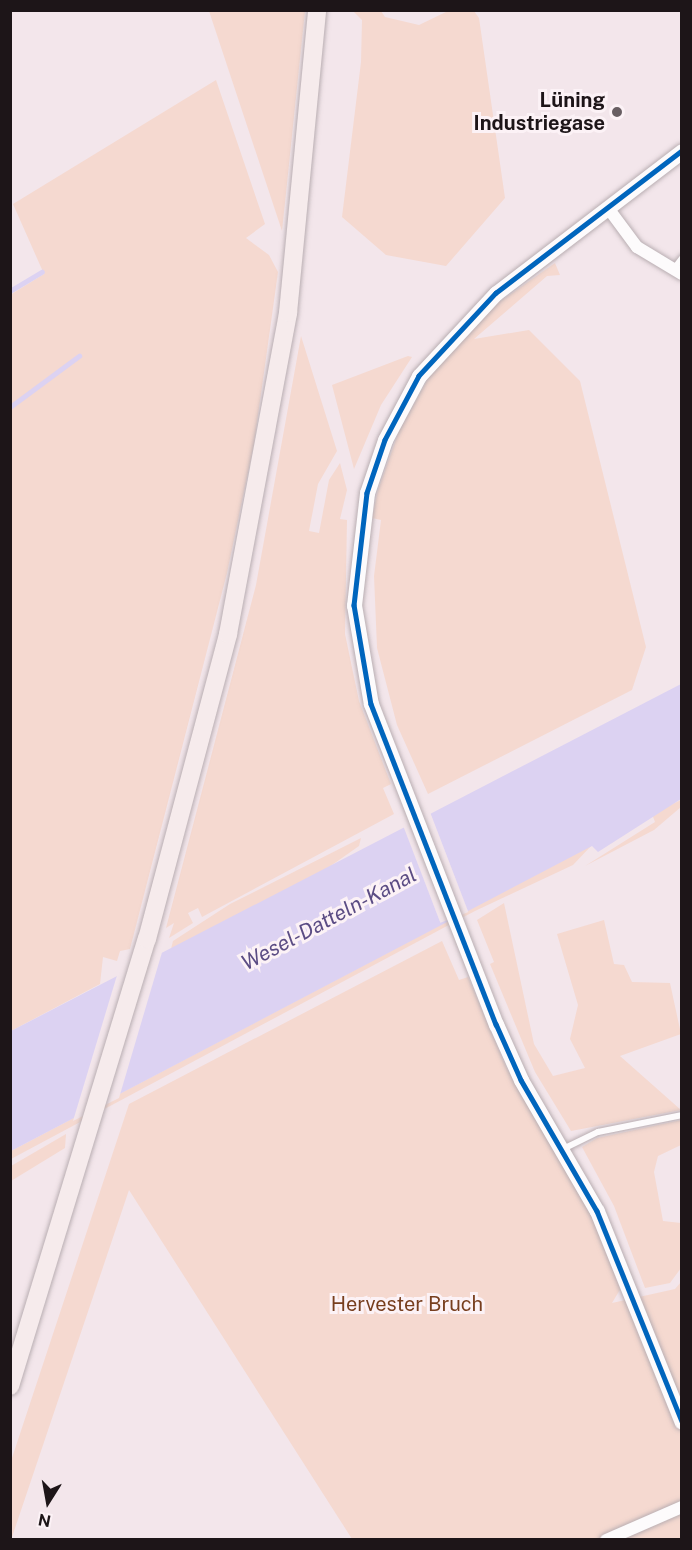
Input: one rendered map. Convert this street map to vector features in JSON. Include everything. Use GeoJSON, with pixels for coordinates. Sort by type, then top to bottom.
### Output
{"type":"FeatureCollection","features":[{"type":"Feature","properties":{"kind":"main road"},"geometry":{"type":"LineString","coordinates":[[10,1386],[147,939],[228,634],[288,313],[298,236],[317,10]]}},
{"type":"Feature","properties":{"kind":"street"},"geometry":{"type":"LineString","coordinates":[[681,151],[496,293],[436,353],[404,401],[376,461],[356,559],[356,634],[371,704],[511,1060],[608,1234],[681,1422]]}},
{"type":"Feature","properties":{"kind":"street"},"geometry":{"type":"LineString","coordinates":[[608,208],[628,238],[677,272]]}},
{"type":"Feature","properties":{"kind":"street"},"geometry":{"type":"LineString","coordinates":[[606,1539],[681,1507]]}},
{"type":"Feature","properties":{"kind":"lane"},"geometry":{"type":"LineString","coordinates":[[677,272],[681,258]]}},
{"type":"Feature","properties":{"kind":"lane"},"geometry":{"type":"LineString","coordinates":[[562,1149],[598,1132],[681,1115]]}},
{"type":"Feature","properties":{"kind":"green space"},"geometry":{"type":"Polygon","coordinates":[[[209,11],[305,11],[282,231],[209,11]]]}},
{"type":"Feature","properties":{"kind":"green space"},"geometry":{"type":"Polygon","coordinates":[[[353,11],[381,11],[385,17],[419,25],[448,11],[474,11],[479,18],[505,198],[446,266],[386,255],[342,217],[361,62],[362,20],[353,11]]]}},
{"type":"Feature","properties":{"kind":"green space"},"geometry":{"type":"Polygon","coordinates":[[[216,80],[265,224],[246,238],[269,255],[278,272],[254,444],[227,573],[130,949],[120,951],[117,961],[103,957],[100,984],[11,1031],[10,295],[44,274],[13,204],[216,80]]]}},
{"type":"Feature","properties":{"kind":"green space"},"geometry":{"type":"Polygon","coordinates":[[[555,263],[560,275],[547,276],[474,339],[529,330],[580,381],[646,647],[632,690],[428,794],[397,725],[377,648],[374,576],[381,520],[372,518],[378,490],[399,431],[429,377],[488,310],[555,263]]]}},
{"type":"Feature","properties":{"kind":"green space"},"geometry":{"type":"Polygon","coordinates":[[[301,336],[337,451],[318,484],[309,531],[319,533],[329,480],[340,463],[347,490],[340,519],[347,520],[345,634],[359,701],[391,784],[383,788],[394,814],[202,917],[198,908],[188,913],[193,923],[169,938],[174,923],[166,928],[256,585],[301,336]]]}},
{"type":"Feature","properties":{"kind":"green space"},"geometry":{"type":"Polygon","coordinates":[[[408,356],[412,357],[381,405],[354,469],[332,385],[408,356]]]}},
{"type":"Feature","properties":{"kind":"green space"},"geometry":{"type":"Polygon","coordinates":[[[681,800],[681,807],[654,830],[585,866],[655,822],[652,814],[681,800]]]}},
{"type":"Feature","properties":{"kind":"green space"},"geometry":{"type":"Polygon","coordinates":[[[361,838],[359,846],[322,872],[171,949],[173,941],[230,904],[361,838]]]}},
{"type":"Feature","properties":{"kind":"green space"},"geometry":{"type":"Polygon","coordinates":[[[592,845],[573,865],[475,911],[11,1159],[11,1151],[592,845]]]}},
{"type":"Feature","properties":{"kind":"green space"},"geometry":{"type":"Polygon","coordinates":[[[504,903],[534,1044],[553,1076],[585,1068],[570,1039],[578,1005],[557,934],[604,920],[614,964],[624,965],[632,982],[670,983],[681,1034],[620,1056],[681,1110],[571,1131],[535,1072],[490,964],[494,962],[477,920],[504,903]]]}},
{"type":"Feature","properties":{"kind":"green space","name":"Hervester Bruch"},"geometry":{"type":"Polygon","coordinates":[[[442,941],[459,980],[468,977],[506,1067],[592,1217],[621,1288],[612,1303],[675,1289],[681,1282],[681,1539],[352,1539],[129,1190],[11,1540],[11,1461],[129,1104],[442,941]]]}},
{"type":"Feature","properties":{"kind":"green space"},"geometry":{"type":"Polygon","coordinates":[[[681,1120],[681,1145],[658,1156],[654,1172],[663,1221],[681,1223],[681,1268],[670,1283],[645,1288],[614,1206],[582,1147],[597,1138],[681,1120]]]}},
{"type":"Feature","properties":{"kind":"green space"},"geometry":{"type":"Polygon","coordinates":[[[66,1134],[65,1148],[11,1181],[11,1166],[66,1134]]]}},
{"type":"Feature","properties":{"kind":"water","name":"Wesel-Datteln-Kanal"},"geometry":{"type":"Polygon","coordinates":[[[681,684],[681,799],[598,852],[592,846],[11,1151],[11,1031],[681,684]]]}},
{"type":"Feature","properties":{"kind":"pier"},"geometry":{"type":"Polygon","coordinates":[[[430,812],[468,912],[440,923],[402,823],[430,812]]]}},
{"type":"Feature","properties":{"kind":"pier"},"geometry":{"type":"Polygon","coordinates":[[[163,949],[119,1098],[73,1121],[118,972],[163,949]]]}},
{"type":"Feature","properties":{"kind":"waterway"},"geometry":{"type":"LineString","coordinates":[[10,291],[42,272]]}},
{"type":"Feature","properties":{"kind":"waterway"},"geometry":{"type":"LineString","coordinates":[[10,407],[79,356]]}},
{"type":"Feature","properties":{"kind":"transit line"},"geometry":{"type":"LineString","coordinates":[[682,151],[496,293],[419,376],[385,440],[367,493],[354,605],[371,704],[496,1024],[521,1080],[597,1211],[682,1421]]}},
{"type":"Feature","properties":{"kind":"place","name":"Lüning Industriegase"},"geometry":{"type":"Point","coordinates":[617,112]}}]}
